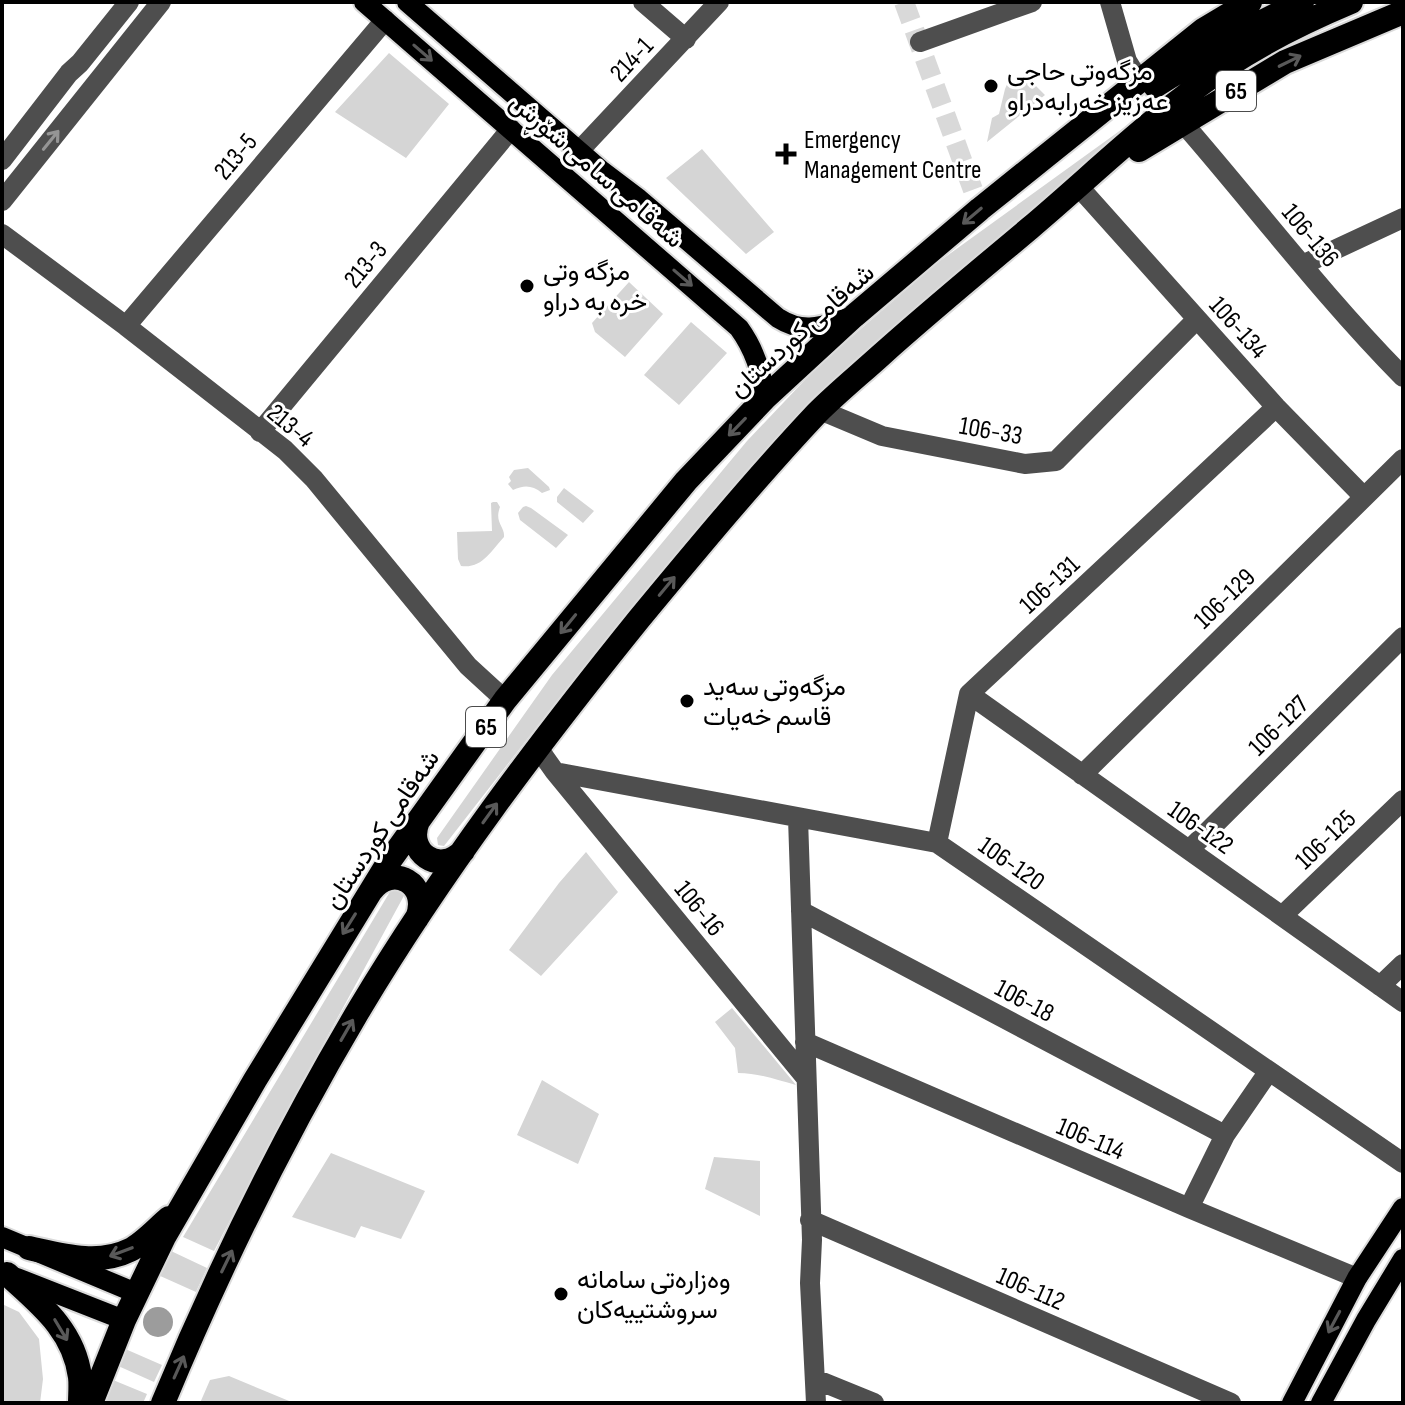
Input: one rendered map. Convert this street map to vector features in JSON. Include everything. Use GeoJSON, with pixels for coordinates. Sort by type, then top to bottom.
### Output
{"type":"FeatureCollection","features":[{"type":"Feature","properties":{"kind":"highway","name":"شەقامی کوردستان"},"geometry":{"type":"LineString","coordinates":[[1033,167],[1189,64],[1259,22],[1302,2]]}},
{"type":"Feature","properties":{"kind":"highway","name":"شەقامی کوردستان"},"geometry":{"type":"LineString","coordinates":[[91,1403],[124,1320],[164,1237],[370,891],[505,700],[686,481],[765,398],[854,316],[1203,30],[1316,17],[1351,2]]}},
{"type":"Feature","properties":{"kind":"highway","name":"شەقامی کوردستان"},"geometry":{"type":"LineString","coordinates":[[1079,187],[1285,62],[1403,12]]}},
{"type":"Feature","properties":{"kind":"highway","name":"شەقامی کوردستان"},"geometry":{"type":"LineString","coordinates":[[163,1403],[225,1264],[281,1150],[361,1007],[465,848],[574,699],[719,522],[820,410],[1130,141],[1226,66],[1259,22]]}},
{"type":"Feature","properties":{"kind":"highway"},"geometry":{"type":"LineString","coordinates":[[418,821],[414,839],[423,855],[432,860],[450,860],[465,848]]}},
{"type":"Feature","properties":{"kind":"highway"},"geometry":{"type":"LineString","coordinates":[[370,891],[375,884],[391,877],[407,881],[419,893],[421,902],[417,918]]}},
{"type":"Feature","properties":{"kind":"highway"},"geometry":{"type":"LineString","coordinates":[[29,1248],[102,1259],[130,1250],[183,1206]]}},
{"type":"Feature","properties":{"kind":"highway"},"geometry":{"type":"LineString","coordinates":[[5,1273],[51,1314],[64,1331],[80,1377],[80,1403]]}},
{"type":"Feature","properties":{"kind":"main road","name":"شەقامی سامی شۆڕش"},"geometry":{"type":"LineString","coordinates":[[364,2],[739,328],[755,354],[765,398]]}},
{"type":"Feature","properties":{"kind":"main road","name":"شەقامی سامی شۆڕش"},"geometry":{"type":"LineString","coordinates":[[415,5],[579,151],[786,323],[800,329],[813,328],[854,316]]}},
{"type":"Feature","properties":{"kind":"main road"},"geometry":{"type":"LineString","coordinates":[[617,220],[635,226],[641,224],[645,213],[639,199]]}},
{"type":"Feature","properties":{"kind":"main road"},"geometry":{"type":"LineString","coordinates":[[1292,1403],[1357,1278],[1403,1208]]}},
{"type":"Feature","properties":{"kind":"main road"},"geometry":{"type":"LineString","coordinates":[[2,1237],[136,1293]]}},
{"type":"Feature","properties":{"kind":"main road"},"geometry":{"type":"LineString","coordinates":[[1321,1403],[1403,1259]]}},
{"type":"Feature","properties":{"kind":"main road"},"geometry":{"type":"LineString","coordinates":[[5,1273],[124,1320]]}},
{"type":"Feature","properties":{"kind":"street"},"geometry":{"type":"LineString","coordinates":[[2,160],[129,2]]}},
{"type":"Feature","properties":{"kind":"street"},"geometry":{"type":"LineString","coordinates":[[2,201],[161,2]]}},
{"type":"Feature","properties":{"kind":"street"},"geometry":{"type":"LineString","coordinates":[[643,2],[686,39]]}},
{"type":"Feature","properties":{"kind":"street","name":"214-1"},"geometry":{"type":"LineString","coordinates":[[579,151],[719,2]]}},
{"type":"Feature","properties":{"kind":"street"},"geometry":{"type":"LineString","coordinates":[[920,42],[1032,2]]}},
{"type":"Feature","properties":{"kind":"street"},"geometry":{"type":"LineString","coordinates":[[1110,2],[1127,61],[1140,82]]}},
{"type":"Feature","properties":{"kind":"street","name":"213-5"},"geometry":{"type":"LineString","coordinates":[[126,326],[385,20]]}},
{"type":"Feature","properties":{"kind":"street"},"geometry":{"type":"LineString","coordinates":[[80,63],[99,79]]}},
{"type":"Feature","properties":{"kind":"street","name":"106-136"},"geometry":{"type":"LineString","coordinates":[[1183,123],[1302,265],[1403,377]]}},
{"type":"Feature","properties":{"kind":"street","name":"213-3"},"geometry":{"type":"LineString","coordinates":[[260,432],[511,129]]}},
{"type":"Feature","properties":{"kind":"street","name":"106-134"},"geometry":{"type":"LineString","coordinates":[[1079,187],[1276,407],[1364,497]]}},
{"type":"Feature","properties":{"kind":"street"},"geometry":{"type":"LineString","coordinates":[[1302,265],[1403,218]]}},
{"type":"Feature","properties":{"kind":"street","name":"213-4"},"geometry":{"type":"LineString","coordinates":[[2,234],[285,450],[314,479],[468,666],[505,700]]}},
{"type":"Feature","properties":{"kind":"street","name":"106-33"},"geometry":{"type":"LineString","coordinates":[[820,410],[882,436],[1025,464],[1056,461],[1197,319]]}},
{"type":"Feature","properties":{"kind":"street","name":"106-131"},"geometry":{"type":"LineString","coordinates":[[969,694],[1276,407]]}},
{"type":"Feature","properties":{"kind":"street","name":"106-129"},"geometry":{"type":"LineString","coordinates":[[1082,775],[1403,459]]}},
{"type":"Feature","properties":{"kind":"street","name":"106-127"},"geometry":{"type":"LineString","coordinates":[[1189,850],[1403,637]]}},
{"type":"Feature","properties":{"kind":"street"},"geometry":{"type":"LineString","coordinates":[[937,843],[969,694]]}},
{"type":"Feature","properties":{"kind":"street","name":"106-122"},"geometry":{"type":"LineString","coordinates":[[969,694],[1403,1002]]}},
{"type":"Feature","properties":{"kind":"street"},"geometry":{"type":"LineString","coordinates":[[538,748],[555,772]]}},
{"type":"Feature","properties":{"kind":"street","name":"106-120"},"geometry":{"type":"LineString","coordinates":[[555,772],[937,843],[1403,1163]]}},
{"type":"Feature","properties":{"kind":"street","name":"106-16"},"geometry":{"type":"LineString","coordinates":[[555,772],[806,1078]]}},
{"type":"Feature","properties":{"kind":"street","name":"106-125"},"geometry":{"type":"LineString","coordinates":[[1282,916],[1403,800]]}},
{"type":"Feature","properties":{"kind":"street"},"geometry":{"type":"LineString","coordinates":[[798,818],[816,1403]]}},
{"type":"Feature","properties":{"kind":"street","name":"106-18"},"geometry":{"type":"LineString","coordinates":[[801,911],[1225,1135]]}},
{"type":"Feature","properties":{"kind":"street"},"geometry":{"type":"LineString","coordinates":[[1380,986],[1403,964]]}},
{"type":"Feature","properties":{"kind":"street","name":"106-114"},"geometry":{"type":"LineString","coordinates":[[805,1042],[1357,1278]]}},
{"type":"Feature","properties":{"kind":"street"},"geometry":{"type":"LineString","coordinates":[[1189,1208],[1225,1135],[1269,1071]]}},
{"type":"Feature","properties":{"kind":"street","name":"106-112"},"geometry":{"type":"LineString","coordinates":[[810,1220],[1231,1403]]}},
{"type":"Feature","properties":{"kind":"street"},"geometry":{"type":"LineString","coordinates":[[815,1379],[874,1403]]}},
{"type":"Feature","properties":{"kind":"shaded area"},"geometry":{"type":"Polygon","coordinates":[[[389,53],[449,104],[406,158],[335,112],[389,53]]]}},
{"type":"Feature","properties":{"kind":"shaded area"},"geometry":{"type":"Polygon","coordinates":[[[1009,80],[1034,84],[1045,95],[987,142],[992,118],[999,114],[1009,80]]]}},
{"type":"Feature","properties":{"kind":"shaded area"},"geometry":{"type":"Polygon","coordinates":[[[1143,114],[833,380],[758,458],[567,688],[444,846],[438,845],[437,838],[552,675],[747,441],[819,365],[937,263],[1143,114]]]}},
{"type":"Feature","properties":{"kind":"shaded area"},"geometry":{"type":"Polygon","coordinates":[[[702,149],[774,232],[746,254],[666,178],[702,149]]]}},
{"type":"Feature","properties":{"kind":"shaded area"},"geometry":{"type":"Polygon","coordinates":[[[629,282],[663,314],[625,357],[595,332],[592,323],[629,282]]]}},
{"type":"Feature","properties":{"kind":"shaded area"},"geometry":{"type":"Polygon","coordinates":[[[691,322],[727,353],[679,405],[644,375],[691,322]]]}},
{"type":"Feature","properties":{"kind":"shaded area"},"geometry":{"type":"Polygon","coordinates":[[[528,468],[550,490],[542,493],[535,488],[521,487],[513,490],[508,484],[511,481],[509,477],[514,470],[528,468]]]}},
{"type":"Feature","properties":{"kind":"shaded area"},"geometry":{"type":"Polygon","coordinates":[[[564,488],[594,511],[583,523],[557,502],[564,488]]]}},
{"type":"Feature","properties":{"kind":"shaded area"},"geometry":{"type":"Polygon","coordinates":[[[493,502],[500,507],[498,517],[504,537],[480,562],[461,566],[457,532],[492,531],[493,502]]]}},
{"type":"Feature","properties":{"kind":"shaded area"},"geometry":{"type":"Polygon","coordinates":[[[526,506],[568,535],[556,548],[520,520],[518,513],[526,506]]]}},
{"type":"Feature","properties":{"kind":"shaded area"},"geometry":{"type":"Polygon","coordinates":[[[586,852],[618,892],[541,976],[509,950],[586,852]]]}},
{"type":"Feature","properties":{"kind":"shaded area"},"geometry":{"type":"Polygon","coordinates":[[[394,885],[406,892],[214,1251],[183,1237],[394,885]]]}},
{"type":"Feature","properties":{"kind":"shaded area"},"geometry":{"type":"Polygon","coordinates":[[[732,1008],[796,1085],[760,1075],[738,1073],[735,1048],[715,1022],[732,1008]]]}},
{"type":"Feature","properties":{"kind":"shaded area"},"geometry":{"type":"Polygon","coordinates":[[[542,1080],[599,1114],[578,1164],[517,1135],[542,1080]]]}},
{"type":"Feature","properties":{"kind":"shaded area"},"geometry":{"type":"Polygon","coordinates":[[[331,1153],[425,1191],[401,1239],[361,1226],[355,1238],[292,1217],[331,1153]]]}},
{"type":"Feature","properties":{"kind":"shaded area"},"geometry":{"type":"Polygon","coordinates":[[[714,1157],[760,1161],[760,1216],[705,1189],[714,1157]]]}},
{"type":"Feature","properties":{"kind":"shaded area"},"geometry":{"type":"Polygon","coordinates":[[[171,1251],[207,1268],[196,1292],[158,1275],[171,1251]]]}},
{"type":"Feature","properties":{"kind":"shaded area"},"geometry":{"type":"Polygon","coordinates":[[[2,1304],[19,1312],[39,1339],[43,1379],[40,1403],[2,1403],[2,1304]]]}},
{"type":"Feature","properties":{"kind":"shaded area"},"geometry":{"type":"Polygon","coordinates":[[[158,1307],[169,1311],[173,1322],[169,1333],[158,1337],[147,1333],[143,1322],[147,1311],[158,1307]]]}},
{"type":"Feature","properties":{"kind":"shaded area"},"geometry":{"type":"Polygon","coordinates":[[[123,1348],[162,1365],[154,1382],[116,1365],[123,1348]]]}},
{"type":"Feature","properties":{"kind":"shaded area"},"geometry":{"type":"Polygon","coordinates":[[[229,1376],[294,1403],[200,1403],[210,1380],[229,1376]]]}},
{"type":"Feature","properties":{"kind":"shaded area"},"geometry":{"type":"Polygon","coordinates":[[[113,1380],[147,1394],[143,1403],[105,1403],[113,1380]]]}},
{"type":"Feature","properties":{"kind":"tunnel"},"geometry":{"type":"LineString","coordinates":[[904,2],[980,209]]}},
{"type":"Feature","properties":{"kind":"place","name":"مزگەوتی حاجی عەزیز خەرابەدراو"},"geometry":{"type":"Point","coordinates":[991,86]}},
{"type":"Feature","properties":{"kind":"place","name":"Emergency Management Centre"},"geometry":{"type":"Point","coordinates":[786,154]}},
{"type":"Feature","properties":{"kind":"place","name":"مزگه وتى خره به دراو"},"geometry":{"type":"Point","coordinates":[527,286]}},
{"type":"Feature","properties":{"kind":"place","name":"مزگەوتی سەید قاسم خەیات"},"geometry":{"type":"Point","coordinates":[687,701]}},
{"type":"Feature","properties":{"kind":"place","name":"وەزارەتی سامانە سروشتییەکان"},"geometry":{"type":"Point","coordinates":[561,1294]}}]}
